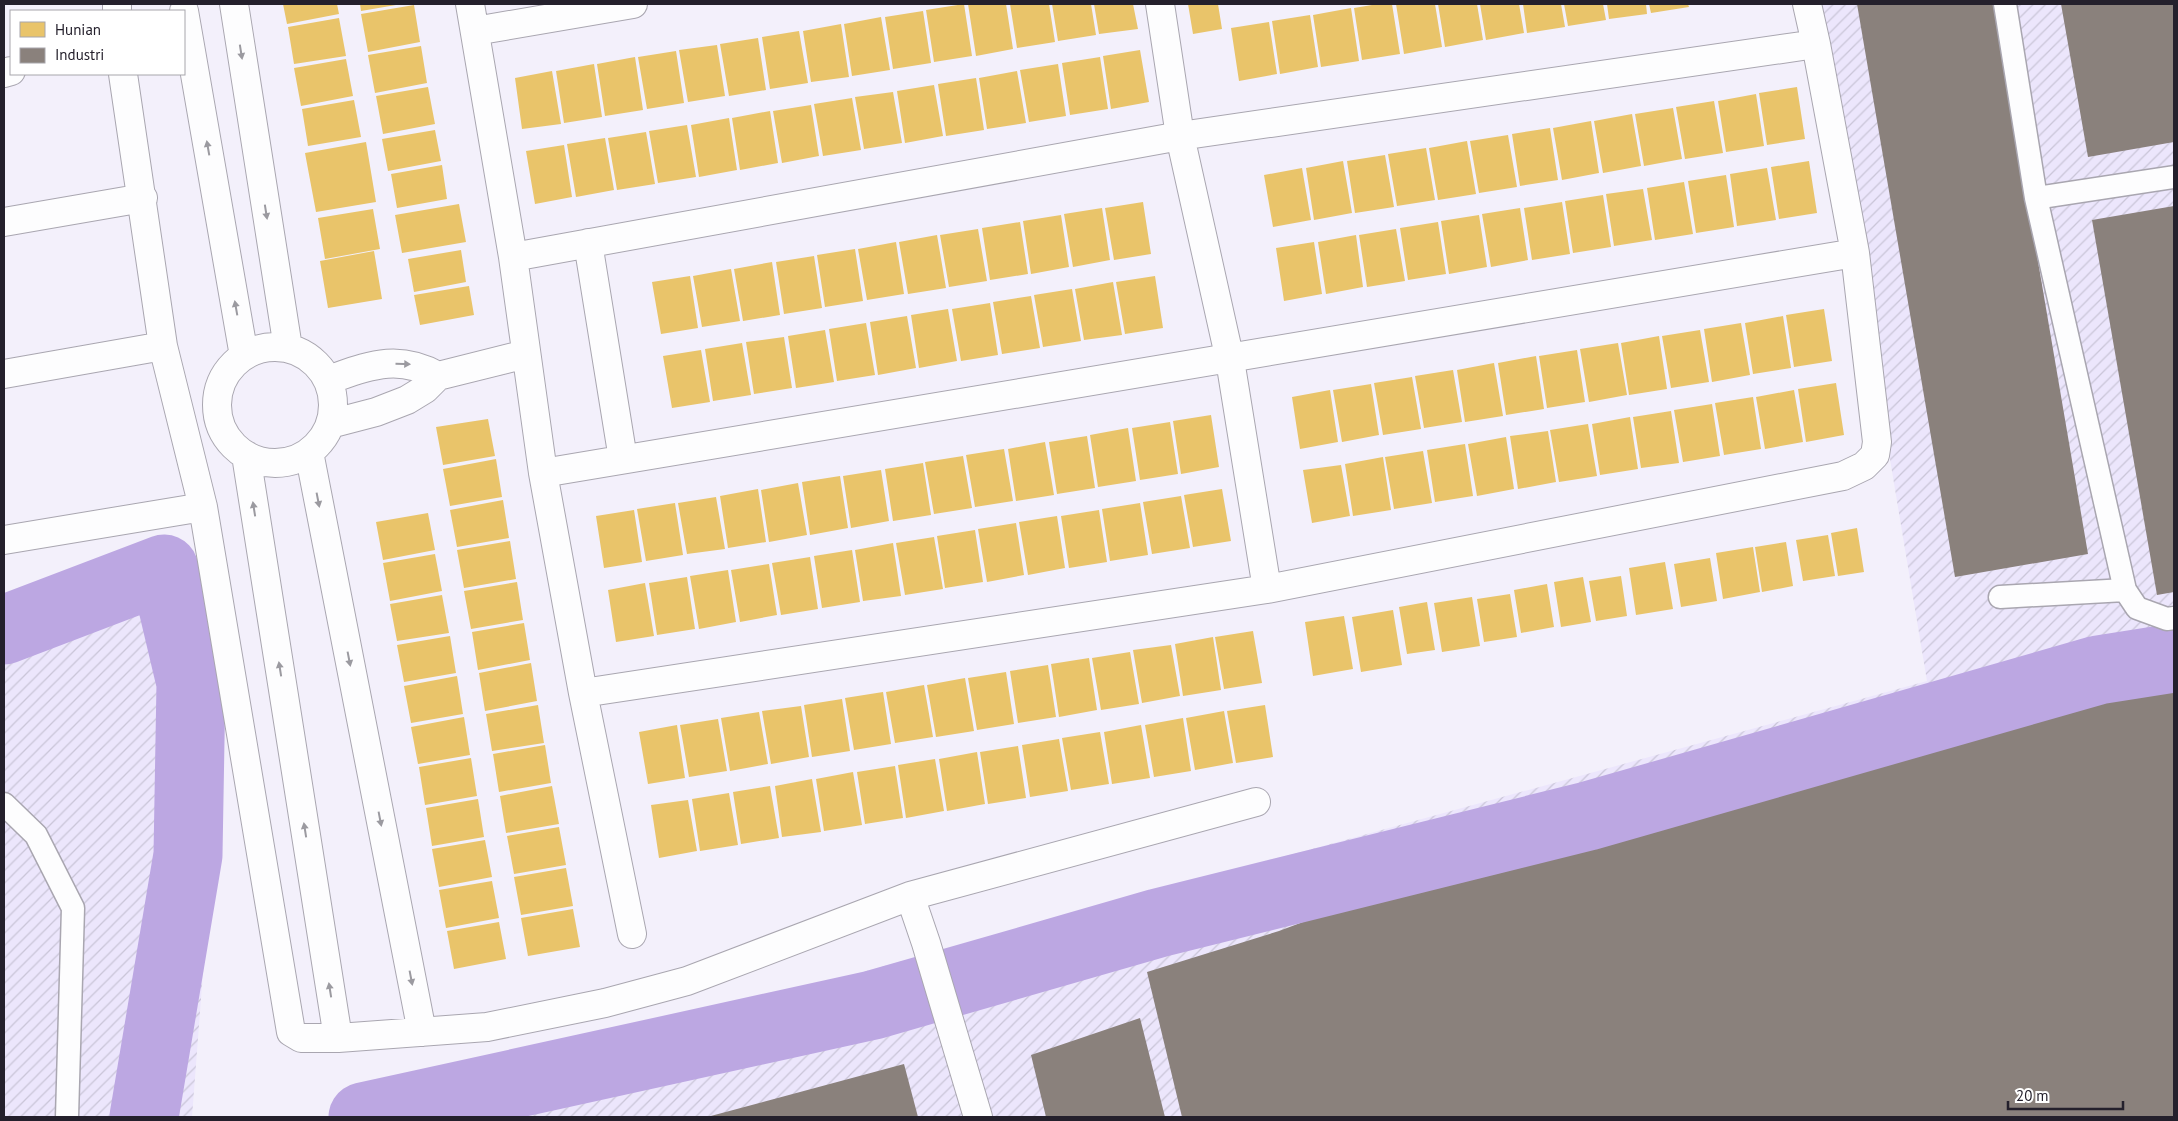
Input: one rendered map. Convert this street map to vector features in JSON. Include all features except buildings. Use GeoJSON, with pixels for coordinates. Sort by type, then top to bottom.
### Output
{"type":"FeatureCollection","features":[{"type":"Feature","properties":{"kind":"street"},"geometry":{"type":"LineString","coordinates":[[234,4],[288,348]]}},
{"type":"Feature","properties":{"kind":"street"},"geometry":{"type":"LineString","coordinates":[[470,4],[513,257],[543,474],[583,693],[632,934]]}},
{"type":"Feature","properties":{"kind":"street"},"geometry":{"type":"LineString","coordinates":[[475,31],[633,4]]}},
{"type":"Feature","properties":{"kind":"street"},"geometry":{"type":"LineString","coordinates":[[1160,4],[1180,136],[1230,360],[1266,589]]}},
{"type":"Feature","properties":{"kind":"street"},"geometry":{"type":"LineString","coordinates":[[583,693],[1266,589],[1843,476],[1864,466],[1875,455],[1877,442],[1856,253],[1807,4]]}},
{"type":"Feature","properties":{"kind":"street"},"geometry":{"type":"LineString","coordinates":[[185,17],[244,356]]}},
{"type":"Feature","properties":{"kind":"street"},"geometry":{"type":"LineString","coordinates":[[513,257],[1180,136],[1816,44]]}},
{"type":"Feature","properties":{"kind":"street"},"geometry":{"type":"LineString","coordinates":[[123,75],[143,198],[163,346],[203,507],[291,1032],[302,1038],[338,1038],[487,1027],[605,1003],[686,981],[910,896],[1256,802]]}},
{"type":"Feature","properties":{"kind":"street"},"geometry":{"type":"LineString","coordinates":[[4,222],[143,198]]}},
{"type":"Feature","properties":{"kind":"street"},"geometry":{"type":"LineString","coordinates":[[588,243],[622,459]]}},
{"type":"Feature","properties":{"kind":"street"},"geometry":{"type":"LineString","coordinates":[[543,474],[622,459],[1230,360],[1856,253]]}},
{"type":"Feature","properties":{"kind":"street"},"geometry":{"type":"LineString","coordinates":[[4,374],[163,346]]}},
{"type":"Feature","properties":{"kind":"street"},"geometry":{"type":"LineString","coordinates":[[273,346],[288,348],[304,354],[318,365],[328,380],[333,394],[334,409],[325,435],[309,452],[294,460],[278,463],[261,461],[246,455],[230,443],[220,426],[217,406],[220,386],[229,369],[244,356],[258,349],[273,346]]}},
{"type":"Feature","properties":{"kind":"street"},"geometry":{"type":"LineString","coordinates":[[330,424],[376,412],[407,400],[425,389],[438,376],[526,354]]}},
{"type":"Feature","properties":{"kind":"street"},"geometry":{"type":"LineString","coordinates":[[328,380],[365,367],[406,363],[423,368],[438,376]]}},
{"type":"Feature","properties":{"kind":"street"},"geometry":{"type":"LineString","coordinates":[[309,452],[422,1032]]}},
{"type":"Feature","properties":{"kind":"street"},"geometry":{"type":"LineString","coordinates":[[246,455],[338,1038]]}},
{"type":"Feature","properties":{"kind":"street"},"geometry":{"type":"LineString","coordinates":[[4,540],[203,507]]}},
{"type":"Feature","properties":{"kind":"street"},"geometry":{"type":"LineString","coordinates":[[910,896],[978,1117]]}},
{"type":"Feature","properties":{"kind":"lane"},"geometry":{"type":"LineString","coordinates":[[2005,4],[2036,198],[2125,590],[2137,608],[2167,619],[2174,618]]}},
{"type":"Feature","properties":{"kind":"lane"},"geometry":{"type":"LineString","coordinates":[[2036,198],[2174,177]]}},
{"type":"Feature","properties":{"kind":"lane"},"geometry":{"type":"LineString","coordinates":[[2000,597],[2125,590]]}},
{"type":"Feature","properties":{"kind":"lane"},"geometry":{"type":"LineString","coordinates":[[4,804],[36,835],[73,908],[68,1117]]}},
{"type":"Feature","properties":{"kind":"shaded area"},"geometry":{"type":"Polygon","coordinates":[[[1814,4],[2174,4],[2174,1117],[322,1117],[343,1114],[1927,681],[1814,4]]]}},
{"type":"Feature","properties":{"kind":"shaded area"},"geometry":{"type":"Polygon","coordinates":[[[147,560],[204,584],[222,723],[192,1117],[4,1117],[4,610],[147,560]]]}},
{"type":"Feature","properties":{"kind":"waterway"},"geometry":{"type":"LineString","coordinates":[[4,630],[164,569],[191,683],[188,855],[144,1117]]}},
{"type":"Feature","properties":{"kind":"waterway"},"geometry":{"type":"LineString","coordinates":[[363,1117],[873,1005],[1158,923],[1588,816],[2098,670],[2174,658]]}}]}
